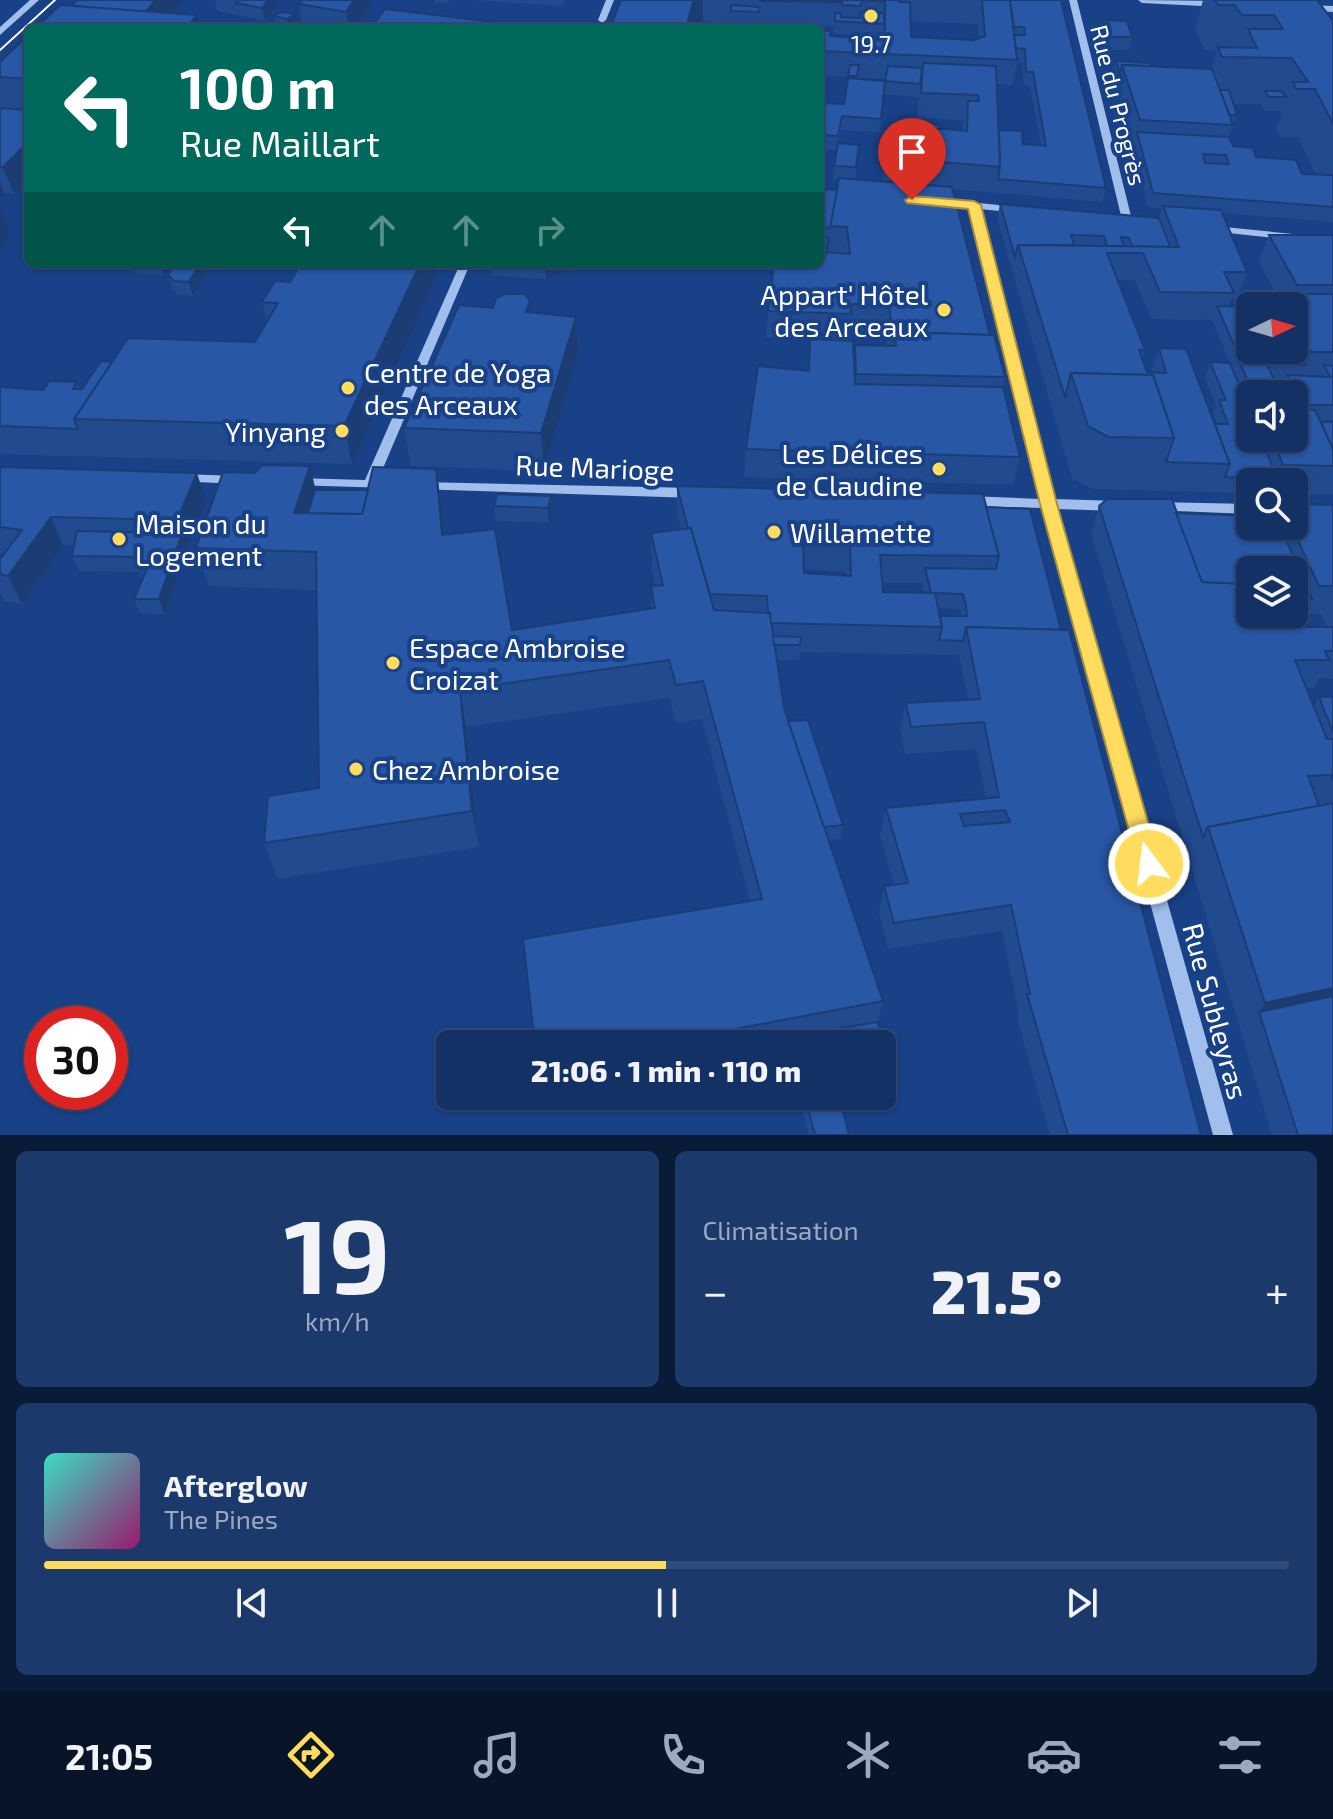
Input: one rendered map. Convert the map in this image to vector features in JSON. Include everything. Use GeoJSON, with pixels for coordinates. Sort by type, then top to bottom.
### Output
{"type":"FeatureCollection","features":[{"type":"Feature","properties":{"kind":"street"},"geometry":{"type":"LineString","coordinates":[[0,32],[35,0]]}},
{"type":"Feature","properties":{"kind":"street"},"geometry":{"type":"LineString","coordinates":[[602,20],[610,0]]}},
{"type":"Feature","properties":{"kind":"street","name":"Rue du Progrès"},"geometry":{"type":"LineString","coordinates":[[1073,0],[1127,220]]}},
{"type":"Feature","properties":{"kind":"street"},"geometry":{"type":"LineString","coordinates":[[1142,0],[1235,5]]}},
{"type":"Feature","properties":{"kind":"street"},"geometry":{"type":"LineString","coordinates":[[1295,8],[1333,7],[1329,0]]}},
{"type":"Feature","properties":{"kind":"street"},"geometry":{"type":"LineString","coordinates":[[928,201],[1035,211]]}},
{"type":"Feature","properties":{"kind":"street","name":"Rue Subleyras"},"geometry":{"type":"LineString","coordinates":[[974,205],[1049,504],[1223,1135]]}},
{"type":"Feature","properties":{"kind":"street"},"geometry":{"type":"LineString","coordinates":[[1111,219],[1143,222]]}},
{"type":"Feature","properties":{"kind":"street"},"geometry":{"type":"LineString","coordinates":[[1206,228],[1301,237]]}},
{"type":"Feature","properties":{"kind":"street"},"geometry":{"type":"LineString","coordinates":[[369,484],[463,268]]}},
{"type":"Feature","properties":{"kind":"street"},"geometry":{"type":"LineString","coordinates":[[169,477],[262,481]]}},
{"type":"Feature","properties":{"kind":"street","name":"Rue Marioge"},"geometry":{"type":"LineString","coordinates":[[277,481],[717,494]]}},
{"type":"Feature","properties":{"kind":"street"},"geometry":{"type":"LineString","coordinates":[[954,501],[1236,509]]}},
{"type":"Feature","properties":{"kind":"building"},"geometry":{"type":"Polygon","coordinates":[[[77,0],[156,0],[145,12],[71,6],[77,0]]]}},
{"type":"Feature","properties":{"kind":"building"},"geometry":{"type":"Polygon","coordinates":[[[239,0],[268,0],[262,8],[236,3],[239,0]]]}},
{"type":"Feature","properties":{"kind":"building"},"geometry":{"type":"Polygon","coordinates":[[[302,0],[354,0],[346,12],[299,4],[302,0]]]}},
{"type":"Feature","properties":{"kind":"building"},"geometry":{"type":"Polygon","coordinates":[[[621,0],[697,0],[693,2],[687,24],[612,24],[621,0]]]}},
{"type":"Feature","properties":{"kind":"building"},"geometry":{"type":"Polygon","coordinates":[[[760,0],[862,0],[861,6],[842,5],[842,2],[760,0]]]}},
{"type":"Feature","properties":{"kind":"building"},"geometry":{"type":"Polygon","coordinates":[[[862,0],[910,2],[911,37],[974,40],[985,36],[982,0],[1010,0],[1017,60],[824,51],[824,30],[830,31],[830,36],[885,39],[885,2],[862,0]]]}},
{"type":"Feature","properties":{"kind":"building"},"geometry":{"type":"Polygon","coordinates":[[[1010,0],[1061,0],[1106,188],[998,179],[999,130],[1022,131],[1023,144],[1046,146],[1033,72],[1026,72],[1025,49],[1016,48],[1014,35],[1025,35],[1024,27],[1014,27],[1010,0]]]}},
{"type":"Feature","properties":{"kind":"building"},"geometry":{"type":"Polygon","coordinates":[[[1215,0],[1317,0],[1333,21],[1333,124],[1315,89],[1296,89],[1293,82],[1308,82],[1292,58],[1222,57],[1218,47],[1257,48],[1248,29],[1283,29],[1274,15],[1242,15],[1235,5],[1218,5],[1215,0]]]}},
{"type":"Feature","properties":{"kind":"building"},"geometry":{"type":"Polygon","coordinates":[[[60,5],[197,15],[189,24],[40,24],[60,5]]]}},
{"type":"Feature","properties":{"kind":"building"},"geometry":{"type":"Polygon","coordinates":[[[731,5],[760,7],[759,12],[731,11],[731,5]]]}},
{"type":"Feature","properties":{"kind":"building"},"geometry":{"type":"Polygon","coordinates":[[[385,9],[509,24],[374,24],[385,9]]]}},
{"type":"Feature","properties":{"kind":"building"},"geometry":{"type":"Polygon","coordinates":[[[281,12],[296,14],[287,19],[274,16],[281,12]]]}},
{"type":"Feature","properties":{"kind":"building"},"geometry":{"type":"Polygon","coordinates":[[[860,12],[884,13],[884,24],[835,21],[835,13],[841,13],[841,17],[860,18],[860,12]]]}},
{"type":"Feature","properties":{"kind":"building"},"geometry":{"type":"Polygon","coordinates":[[[1103,20],[1127,21],[1132,37],[1108,37],[1103,20]]]}},
{"type":"Feature","properties":{"kind":"building"},"geometry":{"type":"Polygon","coordinates":[[[24,39],[24,79],[0,77],[0,62],[24,39]]]}},
{"type":"Feature","properties":{"kind":"building"},"geometry":{"type":"Polygon","coordinates":[[[1116,61],[1150,63],[1151,66],[1122,65],[1120,75],[1116,61]]]}},
{"type":"Feature","properties":{"kind":"building"},"geometry":{"type":"Polygon","coordinates":[[[923,63],[996,66],[1000,167],[917,160],[919,127],[967,131],[968,101],[979,101],[978,95],[921,93],[923,63]]]}},
{"type":"Feature","properties":{"kind":"building"},"geometry":{"type":"Polygon","coordinates":[[[850,65],[859,65],[857,76],[848,76],[850,65]]]}},
{"type":"Feature","properties":{"kind":"building"},"geometry":{"type":"Polygon","coordinates":[[[1122,65],[1212,69],[1233,125],[1140,120],[1122,65]]]}},
{"type":"Feature","properties":{"kind":"building"},"geometry":{"type":"Polygon","coordinates":[[[888,66],[922,68],[920,84],[885,81],[888,66]]]}},
{"type":"Feature","properties":{"kind":"building"},"geometry":{"type":"Polygon","coordinates":[[[848,78],[885,81],[881,119],[842,116],[838,136],[824,135],[824,103],[844,104],[848,78]]]}},
{"type":"Feature","properties":{"kind":"building"},"geometry":{"type":"Polygon","coordinates":[[[1220,90],[1229,90],[1237,115],[1230,115],[1220,90]]]}},
{"type":"Feature","properties":{"kind":"building"},"geometry":{"type":"Polygon","coordinates":[[[1265,91],[1281,91],[1286,97],[1269,97],[1265,91]]]}},
{"type":"Feature","properties":{"kind":"building"},"geometry":{"type":"Polygon","coordinates":[[[0,108],[24,110],[24,146],[0,167],[0,108]]]}},
{"type":"Feature","properties":{"kind":"building"},"geometry":{"type":"Polygon","coordinates":[[[918,123],[941,125],[940,129],[919,127],[915,172],[884,170],[889,135],[909,137],[911,128],[918,129],[918,123]]]}},
{"type":"Feature","properties":{"kind":"building"},"geometry":{"type":"Polygon","coordinates":[[[1137,132],[1229,137],[1233,146],[1253,148],[1256,157],[1296,160],[1302,174],[1333,175],[1333,207],[1153,193],[1137,132]],[[1203,154],[1205,163],[1229,164],[1226,155],[1203,154]]]}},
{"type":"Feature","properties":{"kind":"building"},"geometry":{"type":"Polygon","coordinates":[[[838,143],[859,145],[856,167],[834,166],[838,143]]]}},
{"type":"Feature","properties":{"kind":"building"},"geometry":{"type":"Polygon","coordinates":[[[839,178],[952,187],[990,335],[895,332],[893,342],[889,305],[850,304],[851,314],[768,311],[773,268],[824,268],[826,252],[850,254],[847,227],[830,226],[839,178]]]}},
{"type":"Feature","properties":{"kind":"building"},"geometry":{"type":"Polygon","coordinates":[[[824,189],[837,190],[830,228],[824,227],[824,189]]]}},
{"type":"Feature","properties":{"kind":"building"},"geometry":{"type":"Polygon","coordinates":[[[1000,204],[1159,218],[1170,247],[1132,246],[1129,238],[1121,237],[1124,246],[1107,246],[1104,236],[1071,235],[1074,245],[1018,245],[1015,257],[1000,204]]]}},
{"type":"Feature","properties":{"kind":"building"},"geometry":{"type":"Polygon","coordinates":[[[1163,206],[1221,210],[1247,272],[1224,272],[1234,293],[1160,292],[1143,253],[1107,253],[1145,350],[1139,350],[1147,372],[1166,373],[1159,348],[1186,349],[1230,464],[1166,462],[1174,438],[1153,375],[1071,373],[1065,397],[1018,245],[1179,247],[1163,206]]]}},
{"type":"Feature","properties":{"kind":"building"},"geometry":{"type":"Polygon","coordinates":[[[1269,235],[1333,235],[1333,285],[1297,285],[1269,235]]]}},
{"type":"Feature","properties":{"kind":"building"},"geometry":{"type":"Polygon","coordinates":[[[824,237],[829,238],[824,258],[824,237]]]}},
{"type":"Feature","properties":{"kind":"building"},"geometry":{"type":"Polygon","coordinates":[[[173,268],[198,268],[189,282],[174,281],[168,275],[173,268]]]}},
{"type":"Feature","properties":{"kind":"building"},"geometry":{"type":"Polygon","coordinates":[[[299,268],[418,268],[344,426],[74,419],[128,338],[255,342],[278,303],[262,302],[275,281],[290,282],[299,268]]]}},
{"type":"Feature","properties":{"kind":"building"},"geometry":{"type":"Polygon","coordinates":[[[505,294],[525,294],[530,301],[526,312],[576,317],[541,433],[404,428],[459,305],[493,308],[496,298],[505,294]]]}},
{"type":"Feature","properties":{"kind":"building"},"geometry":{"type":"Polygon","coordinates":[[[1308,294],[1333,294],[1333,352],[1311,352],[1308,346],[1308,294]]]}},
{"type":"Feature","properties":{"kind":"building"},"geometry":{"type":"Polygon","coordinates":[[[1217,306],[1236,307],[1236,350],[1217,306]]]}},
{"type":"Feature","properties":{"kind":"building"},"geometry":{"type":"Polygon","coordinates":[[[895,332],[994,335],[1005,377],[856,374],[855,345],[896,346],[895,332]]]}},
{"type":"Feature","properties":{"kind":"building"},"geometry":{"type":"Polygon","coordinates":[[[810,339],[853,341],[855,384],[1003,387],[1020,457],[746,449],[758,366],[809,371],[810,339]]]}},
{"type":"Feature","properties":{"kind":"building"},"geometry":{"type":"Polygon","coordinates":[[[101,361],[112,362],[74,419],[78,429],[0,426],[0,387],[44,390],[49,381],[77,382],[73,389],[82,389],[101,361]]]}},
{"type":"Feature","properties":{"kind":"building"},"geometry":{"type":"Polygon","coordinates":[[[1210,362],[1230,363],[1237,380],[1236,452],[1267,452],[1273,468],[1236,468],[1236,477],[1225,477],[1230,464],[1215,424],[1228,424],[1219,400],[1226,400],[1210,362]]]}},
{"type":"Feature","properties":{"kind":"building"},"geometry":{"type":"Polygon","coordinates":[[[1241,364],[1267,364],[1274,380],[1247,380],[1241,364]]]}},
{"type":"Feature","properties":{"kind":"building"},"geometry":{"type":"Polygon","coordinates":[[[1324,365],[1333,366],[1333,405],[1308,405],[1308,380],[1289,380],[1287,375],[1330,377],[1324,365]]]}},
{"type":"Feature","properties":{"kind":"building"},"geometry":{"type":"Polygon","coordinates":[[[1071,373],[1153,375],[1174,438],[1108,437],[1088,426],[1071,373]]]}},
{"type":"Feature","properties":{"kind":"building"},"geometry":{"type":"Polygon","coordinates":[[[1308,410],[1315,410],[1333,449],[1333,466],[1283,465],[1278,452],[1308,452],[1308,410]]]}},
{"type":"Feature","properties":{"kind":"building"},"geometry":{"type":"Polygon","coordinates":[[[1321,422],[1333,422],[1333,449],[1321,422]]]}},
{"type":"Feature","properties":{"kind":"building"},"geometry":{"type":"Polygon","coordinates":[[[262,465],[310,466],[294,513],[362,514],[373,467],[436,469],[442,535],[495,529],[512,630],[655,608],[651,586],[663,585],[651,533],[691,528],[714,610],[770,613],[784,708],[883,1001],[730,1030],[533,1030],[523,939],[762,899],[703,681],[676,685],[669,660],[460,690],[472,811],[264,843],[268,796],[319,788],[316,552],[196,548],[223,472],[255,473],[262,465]]]}},
{"type":"Feature","properties":{"kind":"building"},"geometry":{"type":"Polygon","coordinates":[[[0,467],[197,473],[177,520],[51,517],[8,576],[0,574],[0,559],[22,530],[0,527],[0,467]]]}},
{"type":"Feature","properties":{"kind":"building"},"geometry":{"type":"Polygon","coordinates":[[[677,486],[983,494],[999,556],[880,555],[883,592],[935,593],[942,627],[771,623],[767,596],[710,594],[691,528],[688,528],[677,486]],[[803,541],[804,573],[851,576],[850,544],[803,541]]]}},
{"type":"Feature","properties":{"kind":"building"},"geometry":{"type":"Polygon","coordinates":[[[315,490],[368,490],[362,514],[308,513],[315,490]]]}},
{"type":"Feature","properties":{"kind":"building"},"geometry":{"type":"Polygon","coordinates":[[[497,494],[551,496],[548,508],[494,506],[497,494]]]}},
{"type":"Feature","properties":{"kind":"building"},"geometry":{"type":"Polygon","coordinates":[[[1107,499],[1172,499],[1202,582],[1236,583],[1236,628],[1333,627],[1333,651],[1325,651],[1329,660],[1295,660],[1327,739],[1333,739],[1333,780],[1331,775],[1308,776],[1319,806],[1208,827],[1203,837],[1099,506],[1107,499]]]}},
{"type":"Feature","properties":{"kind":"building"},"geometry":{"type":"Polygon","coordinates":[[[1308,504],[1333,505],[1333,586],[1319,586],[1308,556],[1305,556],[1298,540],[1308,540],[1308,504]]]}},
{"type":"Feature","properties":{"kind":"building"},"geometry":{"type":"Polygon","coordinates":[[[986,507],[1030,509],[1061,630],[966,627],[963,641],[939,640],[942,627],[940,616],[967,616],[966,606],[963,594],[931,593],[925,568],[996,569],[999,556],[986,507]]]}},
{"type":"Feature","properties":{"kind":"building"},"geometry":{"type":"Polygon","coordinates":[[[1176,513],[1236,515],[1236,540],[1286,540],[1293,556],[1236,556],[1236,583],[1202,582],[1176,513]]]}},
{"type":"Feature","properties":{"kind":"building"},"geometry":{"type":"Polygon","coordinates":[[[77,531],[182,533],[159,599],[134,599],[148,566],[137,566],[142,557],[72,556],[77,531]]]}},
{"type":"Feature","properties":{"kind":"building"},"geometry":{"type":"Polygon","coordinates":[[[966,627],[1069,630],[1201,1135],[1068,1135],[1027,994],[1030,994],[1011,905],[894,923],[884,886],[908,883],[886,808],[999,797],[984,722],[911,727],[906,703],[980,699],[966,627]],[[1005,810],[960,814],[964,826],[1010,822],[1005,810]]]}},
{"type":"Feature","properties":{"kind":"building"},"geometry":{"type":"Polygon","coordinates":[[[773,636],[801,637],[800,645],[774,645],[773,636]]]}},
{"type":"Feature","properties":{"kind":"building"},"geometry":{"type":"Polygon","coordinates":[[[1319,697],[1333,697],[1333,732],[1319,697]]]}},
{"type":"Feature","properties":{"kind":"building"},"geometry":{"type":"Polygon","coordinates":[[[808,720],[843,825],[824,827],[788,721],[808,720]]]}},
{"type":"Feature","properties":{"kind":"building"},"geometry":{"type":"Polygon","coordinates":[[[1333,803],[1333,988],[1265,1003],[1208,827],[1333,803]]]}},
{"type":"Feature","properties":{"kind":"building"},"geometry":{"type":"Polygon","coordinates":[[[1333,996],[1333,1135],[1298,1135],[1259,1012],[1333,996]]]}},
{"type":"Feature","properties":{"kind":"building"},"geometry":{"type":"Polygon","coordinates":[[[878,1022],[880,1030],[829,1030],[878,1022]]]}},
{"type":"Feature","properties":{"kind":"building"},"geometry":{"type":"Polygon","coordinates":[[[809,1110],[843,1110],[849,1135],[815,1135],[809,1110]]]}},
{"type":"Feature","properties":{"kind":"tram line"},"geometry":{"type":"LineString","coordinates":[[29,24],[55,0]]}},
{"type":"Feature","properties":{"kind":"tram line"},"geometry":{"type":"LineString","coordinates":[[0,50],[24,28]]}},
{"type":"Feature","properties":{"kind":"place","name":"19.7"},"geometry":{"type":"Point","coordinates":[871,16]}},
{"type":"Feature","properties":{"kind":"place","name":"Appart' Hôtel des Arceaux"},"geometry":{"type":"Point","coordinates":[944,310]}},
{"type":"Feature","properties":{"kind":"place","name":"Centre de Yoga des Arceaux"},"geometry":{"type":"Point","coordinates":[348,388]}},
{"type":"Feature","properties":{"kind":"place","name":"Yinyang"},"geometry":{"type":"Point","coordinates":[342,431]}},
{"type":"Feature","properties":{"kind":"place","name":"Les Délices de Claudine"},"geometry":{"type":"Point","coordinates":[939,469]}},
{"type":"Feature","properties":{"kind":"place","name":"Willamette"},"geometry":{"type":"Point","coordinates":[774,532]}},
{"type":"Feature","properties":{"kind":"place","name":"Maison du Logement"},"geometry":{"type":"Point","coordinates":[119,539]}},
{"type":"Feature","properties":{"kind":"place","name":"Espace Ambroise Croizat"},"geometry":{"type":"Point","coordinates":[393,663]}},
{"type":"Feature","properties":{"kind":"place","name":"Chez Ambroise"},"geometry":{"type":"Point","coordinates":[356,769]}},
{"type":"Feature","properties":{"kind":"route"},"geometry":{"type":"LineString","coordinates":[[912,200],[974,205],[1049,504],[1149,864]]}}]}
